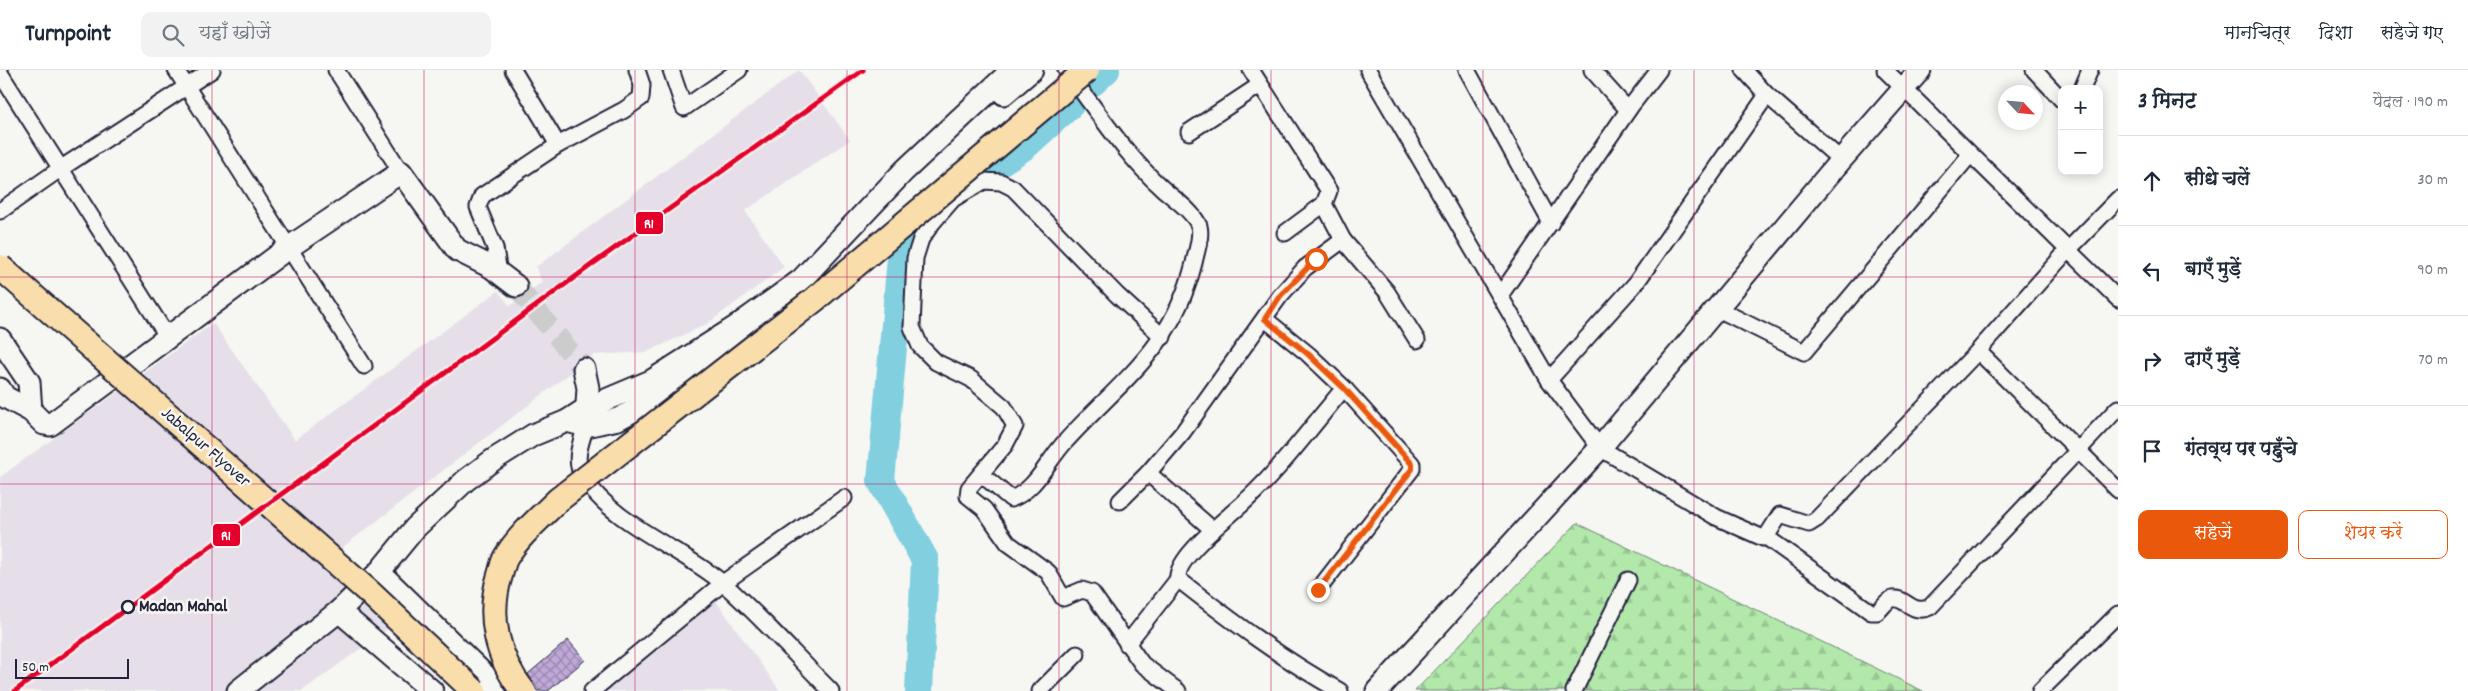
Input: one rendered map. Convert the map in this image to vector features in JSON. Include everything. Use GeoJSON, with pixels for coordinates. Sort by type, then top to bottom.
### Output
{"type":"FeatureCollection","features":[{"type":"Feature","properties":{"kind":"main road"},"geometry":{"type":"LineString","coordinates":[[523,691],[513,678],[500,648],[494,619],[495,590],[505,559],[520,536],[558,500],[814,300],[1086,70]]}},
{"type":"Feature","properties":{"kind":"main road","name":"Jabalpur Flyover"},"geometry":{"type":"LineString","coordinates":[[0,267],[370,593],[474,691]]}},
{"type":"Feature","properties":{"kind":"street"},"geometry":{"type":"LineString","coordinates":[[176,70],[364,366]]}},
{"type":"Feature","properties":{"kind":"street"},"geometry":{"type":"LineString","coordinates":[[0,210],[212,70]]}},
{"type":"Feature","properties":{"kind":"street"},"geometry":{"type":"LineString","coordinates":[[336,70],[401,172],[457,250],[499,273],[516,286]]}},
{"type":"Feature","properties":{"kind":"street"},"geometry":{"type":"LineString","coordinates":[[513,70],[558,145]]}},
{"type":"Feature","properties":{"kind":"street"},"geometry":{"type":"LineString","coordinates":[[499,273],[495,248],[480,214],[479,202],[482,196],[558,145],[624,110],[642,98],[642,85],[637,70]]}},
{"type":"Feature","properties":{"kind":"street"},"geometry":{"type":"LineString","coordinates":[[671,70],[684,108],[739,70]]}},
{"type":"Feature","properties":{"kind":"street"},"geometry":{"type":"LineString","coordinates":[[238,691],[339,611],[379,572],[415,528],[466,480],[533,434],[580,418],[651,381],[737,326],[801,280],[904,171],[1012,70]]}},
{"type":"Feature","properties":{"kind":"street"},"geometry":{"type":"LineString","coordinates":[[580,418],[618,419],[654,400],[791,306],[811,290],[888,204],[989,107],[1032,70]]}},
{"type":"Feature","properties":{"kind":"street"},"geometry":{"type":"LineString","coordinates":[[981,474],[1011,499],[1021,495],[1036,480],[1061,445],[1144,362],[1163,337],[1177,314],[1190,276],[1199,239],[1199,227],[1192,215],[1155,182],[1066,70]]}},
{"type":"Feature","properties":{"kind":"street"},"geometry":{"type":"LineString","coordinates":[[1251,70],[1330,191],[1324,204],[1285,233]]}},
{"type":"Feature","properties":{"kind":"street"},"geometry":{"type":"LineString","coordinates":[[1369,70],[1501,294],[1549,380],[1600,448],[1716,517],[1759,536],[1766,537],[1871,612],[1877,612],[1890,599],[1894,598],[1916,609],[1924,610],[1930,606],[2118,408]]}},
{"type":"Feature","properties":{"kind":"street"},"geometry":{"type":"LineString","coordinates":[[1467,70],[1551,223]]}},
{"type":"Feature","properties":{"kind":"street"},"geometry":{"type":"LineString","coordinates":[[1592,70],[1628,110]]}},
{"type":"Feature","properties":{"kind":"street"},"geometry":{"type":"LineString","coordinates":[[1501,294],[1628,110],[1659,70]]}},
{"type":"Feature","properties":{"kind":"street"},"geometry":{"type":"LineString","coordinates":[[1744,70],[1767,95],[1841,160]]}},
{"type":"Feature","properties":{"kind":"street"},"geometry":{"type":"LineString","coordinates":[[1885,70],[2067,251],[2118,299]]}},
{"type":"Feature","properties":{"kind":"street"},"geometry":{"type":"LineString","coordinates":[[1377,691],[1600,448],[1841,160],[1905,90],[1920,70]]}},
{"type":"Feature","properties":{"kind":"street"},"geometry":{"type":"LineString","coordinates":[[2034,70],[2058,96]]}},
{"type":"Feature","properties":{"kind":"street"},"geometry":{"type":"LineString","coordinates":[[2084,85],[2090,70]]}},
{"type":"Feature","properties":{"kind":"street"},"geometry":{"type":"LineString","coordinates":[[0,73],[167,336]]}},
{"type":"Feature","properties":{"kind":"street"},"geometry":{"type":"LineString","coordinates":[[1189,132],[1260,85]]}},
{"type":"Feature","properties":{"kind":"street"},"geometry":{"type":"LineString","coordinates":[[1549,380],[1636,283],[1767,95]]}},
{"type":"Feature","properties":{"kind":"street"},"geometry":{"type":"LineString","coordinates":[[1718,309],[1804,352],[1809,349],[1970,155]]}},
{"type":"Feature","properties":{"kind":"street"},"geometry":{"type":"LineString","coordinates":[[0,389],[5,397],[31,411],[44,424],[50,425],[167,336],[288,248],[401,172]]}},
{"type":"Feature","properties":{"kind":"street"},"geometry":{"type":"LineString","coordinates":[[1163,337],[1117,295],[1014,188],[1001,182],[984,181],[953,199],[921,239],[915,258],[912,327],[920,346],[936,362],[971,379],[1004,407],[1012,418],[1014,431],[969,488],[968,496],[984,509],[1000,534],[1015,548],[1048,572],[1063,598],[1082,590],[1092,593],[1142,664],[1178,691]]}},
{"type":"Feature","properties":{"kind":"street"},"geometry":{"type":"LineString","coordinates":[[1766,537],[1780,515],[1810,524],[1814,522],[1978,351],[2067,251],[2118,199]]}},
{"type":"Feature","properties":{"kind":"street"},"geometry":{"type":"LineString","coordinates":[[1324,204],[1343,240],[1387,292],[1417,340]]}},
{"type":"Feature","properties":{"kind":"street"},"geometry":{"type":"LineString","coordinates":[[1120,500],[1148,473],[1183,432],[1280,296],[1305,268],[1343,240]]}},
{"type":"Feature","properties":{"kind":"street"},"geometry":{"type":"LineString","coordinates":[[1265,319],[1308,354],[1344,388],[1412,464],[1412,469],[1318,590]]}},
{"type":"Feature","properties":{"kind":"street"},"geometry":{"type":"LineString","coordinates":[[0,339],[28,382],[31,411]]}},
{"type":"Feature","properties":{"kind":"street"},"geometry":{"type":"LineString","coordinates":[[1978,351],[2118,490]]}},
{"type":"Feature","properties":{"kind":"street"},"geometry":{"type":"LineString","coordinates":[[584,369],[588,388],[580,418],[578,462],[582,475],[591,487],[625,518],[723,583],[831,691]]}},
{"type":"Feature","properties":{"kind":"street"},"geometry":{"type":"LineString","coordinates":[[1127,644],[1178,579],[1180,566],[1213,530],[1261,489],[1344,388]]}},
{"type":"Feature","properties":{"kind":"street"},"geometry":{"type":"LineString","coordinates":[[1148,473],[1213,530]]}},
{"type":"Feature","properties":{"kind":"street"},"geometry":{"type":"LineString","coordinates":[[592,691],[723,583],[844,498]]}},
{"type":"Feature","properties":{"kind":"street"},"geometry":{"type":"LineString","coordinates":[[379,572],[501,691]]}},
{"type":"Feature","properties":{"kind":"street"},"geometry":{"type":"LineString","coordinates":[[1178,579],[1233,623],[1300,669],[1340,691]]}},
{"type":"Feature","properties":{"kind":"street"},"geometry":{"type":"LineString","coordinates":[[1574,691],[1628,580]]}},
{"type":"Feature","properties":{"kind":"street"},"geometry":{"type":"LineString","coordinates":[[339,611],[432,691]]}},
{"type":"Feature","properties":{"kind":"street"},"geometry":{"type":"LineString","coordinates":[[2040,691],[2118,614]]}},
{"type":"Feature","properties":{"kind":"street"},"geometry":{"type":"LineString","coordinates":[[1040,691],[1077,654]]}},
{"type":"Feature","properties":{"kind":"shaded area"},"geometry":{"type":"Polygon","coordinates":[[[799,70],[850,140],[745,211],[784,267],[707,324],[647,352],[594,355],[339,550],[388,629],[302,691],[0,691],[0,477],[213,323],[295,440],[498,291],[510,306],[542,282],[536,267],[799,70]]]}},
{"type":"Feature","properties":{"kind":"shaded area"},"geometry":{"type":"Polygon","coordinates":[[[714,598],[780,691],[601,691],[714,598]]]}},
{"type":"Feature","properties":{"kind":"green space"},"geometry":{"type":"Polygon","coordinates":[[[1577,523],[1923,691],[1415,691],[1577,523]]]}},
{"type":"Feature","properties":{"kind":"building"},"geometry":{"type":"Polygon","coordinates":[[[568,640],[585,660],[548,691],[537,691],[528,674],[568,640]]]}},
{"type":"Feature","properties":{"kind":"waterway"},"geometry":{"type":"LineString","coordinates":[[1093,82],[1106,70]]}},
{"type":"Feature","properties":{"kind":"waterway"},"geometry":{"type":"LineString","coordinates":[[919,691],[925,560],[881,481],[901,258],[937,203],[1025,146],[1070,105]]}},
{"type":"Feature","properties":{"kind":"tunnel"},"geometry":{"type":"LineString","coordinates":[[516,286],[584,369]]}},
{"type":"Feature","properties":{"kind":"transit line","name":"R1"},"geometry":{"type":"LineString","coordinates":[[15,691],[594,263],[863,70]]}},
{"type":"Feature","properties":{"kind":"place","name":"Madan Mahal"},"geometry":{"type":"Point","coordinates":[128,607]}},
{"type":"Feature","properties":{"kind":"route"},"geometry":{"type":"LineString","coordinates":[[1316,259],[1305,268],[1280,296],[1265,319],[1308,354],[1344,388],[1412,464],[1412,469],[1318,590]]}}]}
